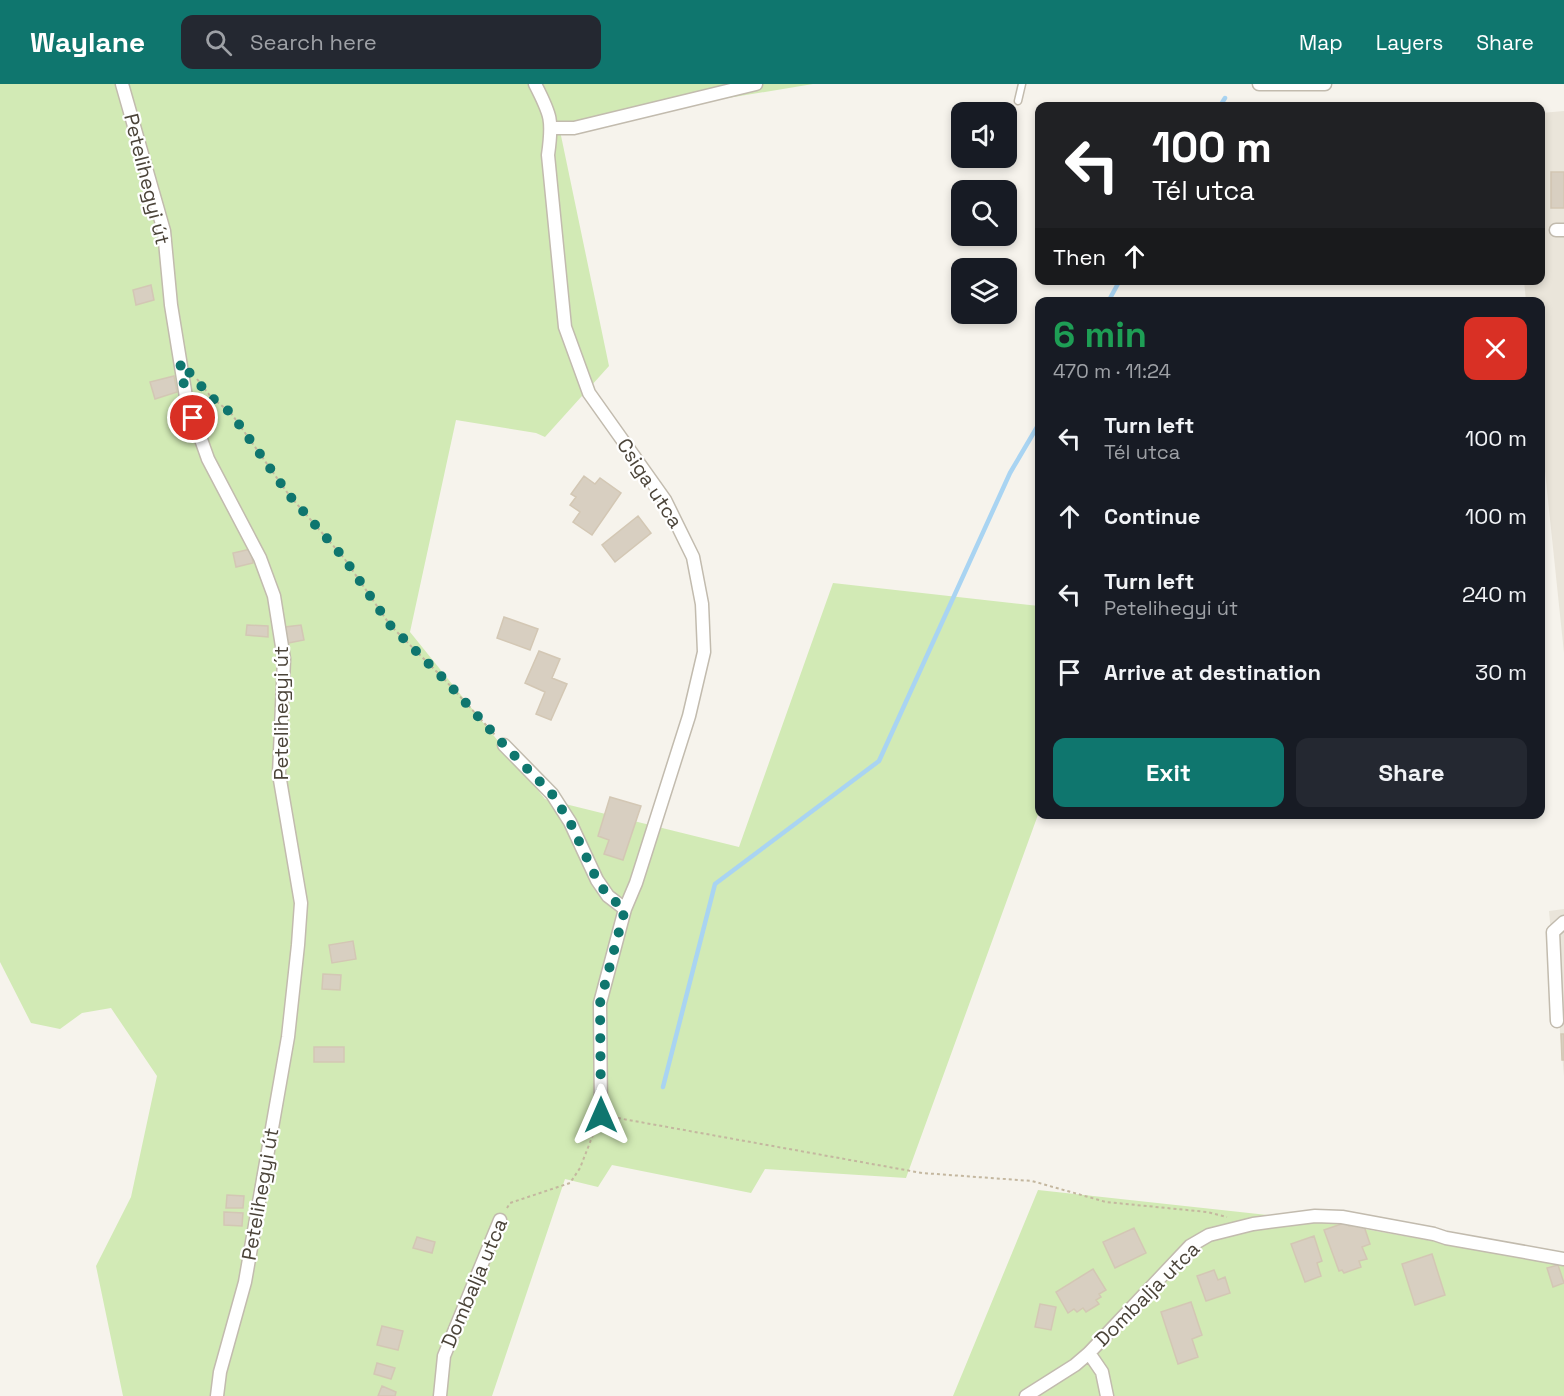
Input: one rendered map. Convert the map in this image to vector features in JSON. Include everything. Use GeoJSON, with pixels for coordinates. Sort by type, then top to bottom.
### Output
{"type":"FeatureCollection","features":[{"type":"Feature","properties":{"kind":"street","name":"Petelihegyi út"},"geometry":{"type":"LineString","coordinates":[[122,84],[164,231],[171,305],[186,397],[208,459],[260,558],[274,596],[284,659],[279,774],[301,903],[298,945],[288,1037],[245,1282],[220,1372],[217,1396]]}},
{"type":"Feature","properties":{"kind":"street"},"geometry":{"type":"LineString","coordinates":[[535,84],[549,111],[552,128],[574,128],[737,86],[756,84]]}},
{"type":"Feature","properties":{"kind":"street"},"geometry":{"type":"LineString","coordinates":[[1259,84],[1325,84]]}},
{"type":"Feature","properties":{"kind":"street","name":"Csiga utca"},"geometry":{"type":"LineString","coordinates":[[552,128],[548,155],[565,327],[589,393],[670,509],[693,557],[702,604],[704,652],[689,716],[636,883],[625,909],[600,1003],[601,1115]]}},
{"type":"Feature","properties":{"kind":"street"},"geometry":{"type":"LineString","coordinates":[[504,745],[552,794],[570,822],[597,880],[608,896],[625,909]]}},
{"type":"Feature","properties":{"kind":"street"},"geometry":{"type":"LineString","coordinates":[[1557,1021],[1553,932],[1564,922]]}},
{"type":"Feature","properties":{"kind":"street","name":"Dombalja utca"},"geometry":{"type":"LineString","coordinates":[[1026,1396],[1075,1365],[1089,1353],[1190,1246],[1209,1235],[1262,1222],[1315,1216],[1342,1217],[1564,1258]]}},
{"type":"Feature","properties":{"kind":"street","name":"Dombalja utca"},"geometry":{"type":"LineString","coordinates":[[440,1396],[444,1356],[500,1220]]}},
{"type":"Feature","properties":{"kind":"street"},"geometry":{"type":"LineString","coordinates":[[1089,1353],[1102,1372],[1107,1396]]}},
{"type":"Feature","properties":{"kind":"lane"},"geometry":{"type":"LineString","coordinates":[[1018,101],[1022,84]]}},
{"type":"Feature","properties":{"kind":"path"},"geometry":{"type":"LineString","coordinates":[[180,362],[211,397],[231,413],[289,495],[344,558],[390,625],[445,680],[504,745]]}},
{"type":"Feature","properties":{"kind":"path"},"geometry":{"type":"LineString","coordinates":[[601,1115],[922,1173],[1032,1181],[1106,1202],[1207,1212],[1230,1218]]}},
{"type":"Feature","properties":{"kind":"path","name":"Dombalja utca"},"geometry":{"type":"LineString","coordinates":[[500,1220],[510,1203],[570,1183],[580,1168],[601,1115]]}},
{"type":"Feature","properties":{"kind":"shaded area"},"geometry":{"type":"Polygon","coordinates":[[[1564,111],[1564,653],[1545,471],[1545,297],[1526,297],[1524,285],[1545,285],[1545,113],[1564,111]]]}},
{"type":"Feature","properties":{"kind":"shaded area"},"geometry":{"type":"Polygon","coordinates":[[[1564,909],[1564,1076],[1549,911],[1564,909]]]}},
{"type":"Feature","properties":{"kind":"green space"},"geometry":{"type":"Polygon","coordinates":[[[0,84],[813,84],[559,126],[609,366],[545,437],[536,433],[456,420],[410,632],[545,799],[739,847],[833,583],[1035,606],[1036,819],[906,1178],[765,1169],[751,1193],[612,1165],[598,1187],[565,1179],[492,1396],[123,1396],[96,1266],[131,1197],[157,1076],[111,1008],[82,1013],[60,1029],[31,1023],[0,962],[0,84]]]}},
{"type":"Feature","properties":{"kind":"green space"},"geometry":{"type":"Polygon","coordinates":[[[1038,1190],[1313,1220],[1564,1264],[1564,1396],[953,1396],[1038,1190]]]}},
{"type":"Feature","properties":{"kind":"building"},"geometry":{"type":"Polygon","coordinates":[[[1551,172],[1564,172],[1564,208],[1551,208],[1551,172]]]}},
{"type":"Feature","properties":{"kind":"building"},"geometry":{"type":"Polygon","coordinates":[[[151,285],[154,300],[136,305],[133,290],[151,285]]]}},
{"type":"Feature","properties":{"kind":"building"},"geometry":{"type":"Polygon","coordinates":[[[174,376],[177,392],[155,399],[150,382],[174,376]]]}},
{"type":"Feature","properties":{"kind":"building"},"geometry":{"type":"Polygon","coordinates":[[[584,476],[595,484],[600,478],[621,493],[592,535],[573,522],[580,512],[570,505],[576,497],[571,494],[584,476]]]}},
{"type":"Feature","properties":{"kind":"building"},"geometry":{"type":"Polygon","coordinates":[[[638,516],[651,533],[615,562],[602,545],[638,516]]]}},
{"type":"Feature","properties":{"kind":"building"},"geometry":{"type":"Polygon","coordinates":[[[251,549],[253,563],[236,567],[233,553],[251,549]]]}},
{"type":"Feature","properties":{"kind":"building"},"geometry":{"type":"Polygon","coordinates":[[[504,617],[538,629],[530,650],[497,638],[504,617]]]}},
{"type":"Feature","properties":{"kind":"building"},"geometry":{"type":"Polygon","coordinates":[[[247,625],[268,626],[268,637],[246,635],[247,625]]]}},
{"type":"Feature","properties":{"kind":"building"},"geometry":{"type":"Polygon","coordinates":[[[301,625],[304,640],[288,643],[285,627],[301,625]]]}},
{"type":"Feature","properties":{"kind":"building"},"geometry":{"type":"Polygon","coordinates":[[[539,651],[560,659],[552,678],[567,684],[551,720],[536,714],[545,692],[525,683],[539,651]]]}},
{"type":"Feature","properties":{"kind":"building"},"geometry":{"type":"Polygon","coordinates":[[[610,797],[641,806],[623,860],[604,854],[609,840],[598,836],[610,797]]]}},
{"type":"Feature","properties":{"kind":"building"},"geometry":{"type":"Polygon","coordinates":[[[353,941],[356,959],[332,963],[329,945],[353,941]]]}},
{"type":"Feature","properties":{"kind":"building"},"geometry":{"type":"Polygon","coordinates":[[[323,974],[341,975],[340,990],[322,989],[323,974]]]}},
{"type":"Feature","properties":{"kind":"building"},"geometry":{"type":"Polygon","coordinates":[[[1561,1034],[1564,1034],[1564,1060],[1562,1060],[1561,1034]]]}},
{"type":"Feature","properties":{"kind":"building"},"geometry":{"type":"Polygon","coordinates":[[[314,1047],[344,1047],[344,1062],[314,1062],[314,1047]]]}},
{"type":"Feature","properties":{"kind":"building"},"geometry":{"type":"Polygon","coordinates":[[[227,1195],[244,1196],[243,1208],[226,1208],[227,1195]]]}},
{"type":"Feature","properties":{"kind":"building"},"geometry":{"type":"Polygon","coordinates":[[[224,1212],[243,1213],[242,1226],[224,1225],[224,1212]]]}},
{"type":"Feature","properties":{"kind":"building"},"geometry":{"type":"Polygon","coordinates":[[[1347,1222],[1349,1226],[1360,1222],[1362,1227],[1364,1226],[1370,1244],[1362,1247],[1367,1259],[1359,1261],[1361,1267],[1344,1273],[1342,1270],[1339,1271],[1324,1230],[1347,1222]]]}},
{"type":"Feature","properties":{"kind":"building"},"geometry":{"type":"Polygon","coordinates":[[[1134,1228],[1146,1253],[1115,1268],[1103,1242],[1134,1228]]]}},
{"type":"Feature","properties":{"kind":"building"},"geometry":{"type":"Polygon","coordinates":[[[1314,1236],[1322,1261],[1317,1263],[1321,1276],[1305,1282],[1291,1244],[1314,1236]]]}},
{"type":"Feature","properties":{"kind":"building"},"geometry":{"type":"Polygon","coordinates":[[[417,1237],[435,1242],[432,1253],[413,1248],[417,1237]]]}},
{"type":"Feature","properties":{"kind":"building"},"geometry":{"type":"Polygon","coordinates":[[[1432,1254],[1445,1295],[1415,1305],[1402,1264],[1432,1254]]]}},
{"type":"Feature","properties":{"kind":"building"},"geometry":{"type":"Polygon","coordinates":[[[1558,1265],[1564,1283],[1553,1287],[1547,1268],[1558,1265]]]}},
{"type":"Feature","properties":{"kind":"building"},"geometry":{"type":"Polygon","coordinates":[[[1093,1269],[1106,1290],[1099,1294],[1101,1297],[1096,1300],[1099,1304],[1086,1312],[1083,1308],[1077,1312],[1074,1309],[1068,1313],[1056,1292],[1093,1269]]]}},
{"type":"Feature","properties":{"kind":"building"},"geometry":{"type":"Polygon","coordinates":[[[1214,1270],[1218,1280],[1225,1277],[1230,1293],[1206,1301],[1197,1276],[1214,1270]]]}},
{"type":"Feature","properties":{"kind":"building"},"geometry":{"type":"Polygon","coordinates":[[[1191,1302],[1202,1335],[1192,1339],[1198,1357],[1178,1364],[1161,1312],[1191,1302]]]}},
{"type":"Feature","properties":{"kind":"building"},"geometry":{"type":"Polygon","coordinates":[[[1040,1304],[1056,1307],[1051,1330],[1035,1327],[1040,1304]]]}},
{"type":"Feature","properties":{"kind":"building"},"geometry":{"type":"Polygon","coordinates":[[[382,1326],[403,1331],[398,1350],[377,1345],[382,1326]]]}},
{"type":"Feature","properties":{"kind":"building"},"geometry":{"type":"Polygon","coordinates":[[[377,1363],[395,1368],[391,1379],[374,1374],[377,1363]]]}},
{"type":"Feature","properties":{"kind":"building"},"geometry":{"type":"Polygon","coordinates":[[[382,1386],[396,1392],[395,1396],[378,1396],[382,1386]]]}},
{"type":"Feature","properties":{"kind":"waterway"},"geometry":{"type":"LineString","coordinates":[[1222,102],[1225,98]]}},
{"type":"Feature","properties":{"kind":"waterway"},"geometry":{"type":"LineString","coordinates":[[1111,297],[1117,285]]}},
{"type":"Feature","properties":{"kind":"waterway"},"geometry":{"type":"LineString","coordinates":[[663,1087],[715,884],[879,761],[1010,473],[1035,430]]}},
{"type":"Feature","properties":{"kind":"route"},"geometry":{"type":"LineString","coordinates":[[193,418],[186,397],[180,362],[211,397],[231,413],[289,495],[344,558],[390,625],[552,794],[570,822],[597,880],[608,896],[625,909],[600,1003],[601,1115]]}}]}
